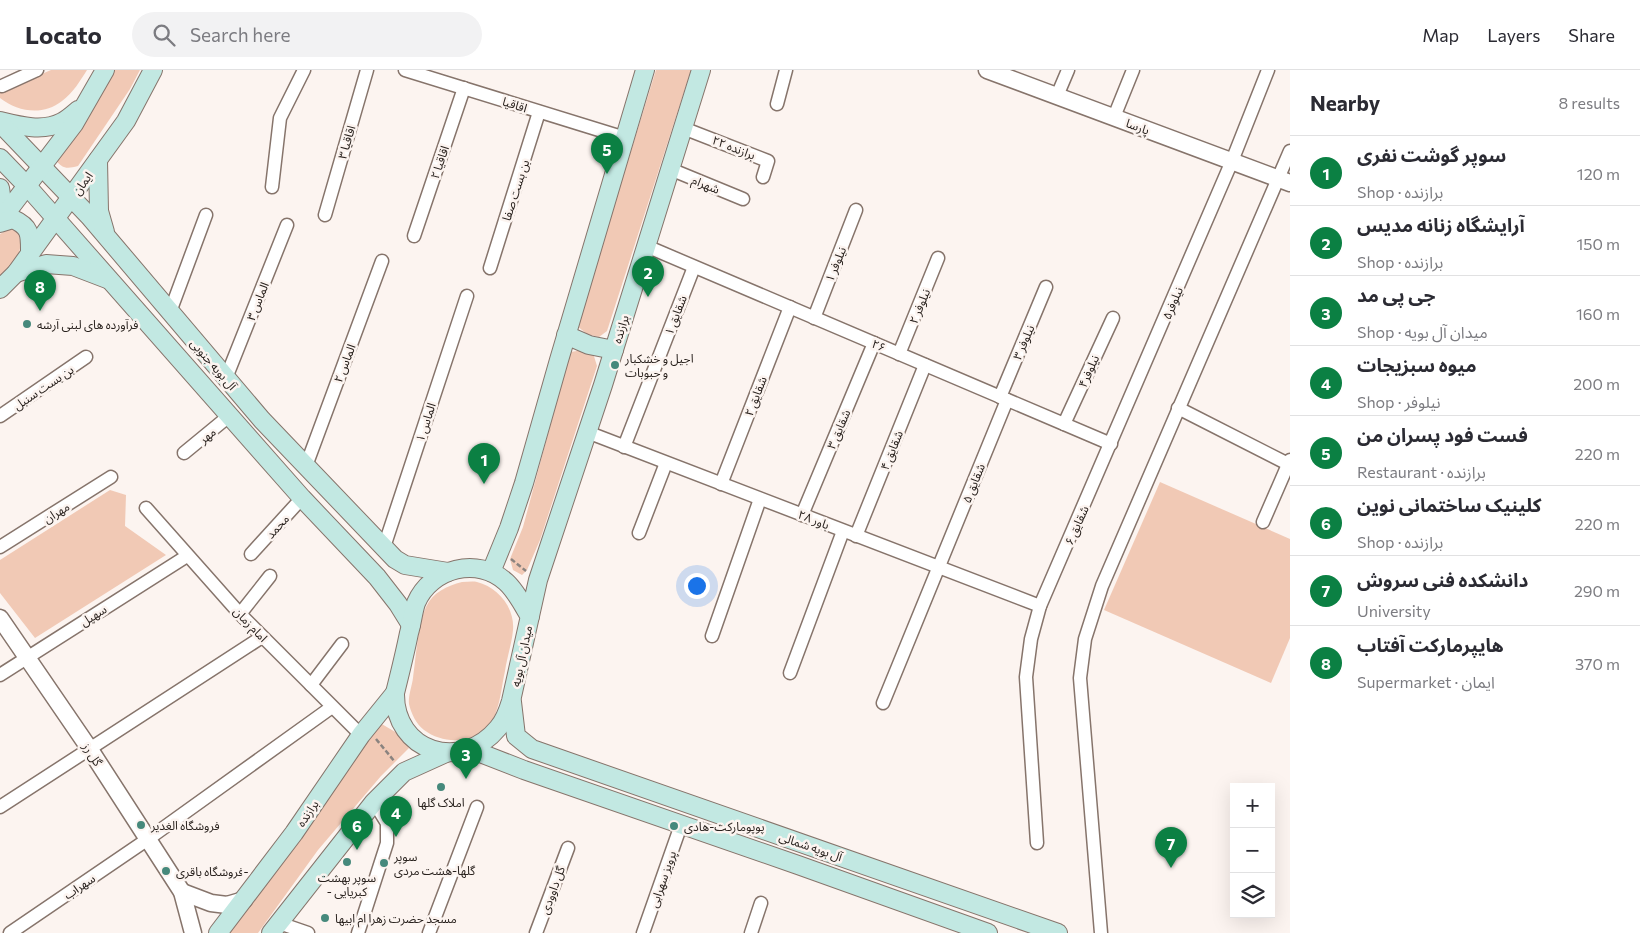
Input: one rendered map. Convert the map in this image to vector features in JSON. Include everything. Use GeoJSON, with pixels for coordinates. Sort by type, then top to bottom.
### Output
{"type":"FeatureCollection","features":[{"type":"Feature","properties":{"kind":"main road"},"geometry":{"type":"LineString","coordinates":[[1,220],[74,124],[105,70]]}},
{"type":"Feature","properties":{"kind":"main road","name":"ایمان"},"geometry":{"type":"LineString","coordinates":[[0,289],[16,273],[126,120],[153,70]]}},
{"type":"Feature","properties":{"kind":"main road"},"geometry":{"type":"LineString","coordinates":[[491,572],[524,483],[645,70]]}},
{"type":"Feature","properties":{"kind":"main road","name":"برازنده"},"geometry":{"type":"LineString","coordinates":[[530,617],[538,580],[614,350],[701,70]]}},
{"type":"Feature","properties":{"kind":"main road"},"geometry":{"type":"LineString","coordinates":[[0,122],[41,128],[62,123],[85,106]]}},
{"type":"Feature","properties":{"kind":"main road","name":"آل بویه جنوبی"},"geometry":{"type":"LineString","coordinates":[[0,122],[47,160],[72,197],[262,420],[384,548],[395,559],[405,565],[448,572]]}},
{"type":"Feature","properties":{"kind":"main road","name":"آل بویه جنوبی"},"geometry":{"type":"LineString","coordinates":[[0,158],[27,186],[302,498],[377,577],[398,604],[411,625]]}},
{"type":"Feature","properties":{"kind":"main road"},"geometry":{"type":"LineString","coordinates":[[47,160],[54,165],[61,175],[72,180],[84,180]]}},
{"type":"Feature","properties":{"kind":"main road"},"geometry":{"type":"LineString","coordinates":[[98,160],[99,211],[107,237]]}},
{"type":"Feature","properties":{"kind":"main road"},"geometry":{"type":"LineString","coordinates":[[0,188],[1,220]]}},
{"type":"Feature","properties":{"kind":"main road"},"geometry":{"type":"LineString","coordinates":[[1,220],[13,219],[22,223],[29,231],[30,253]]}},
{"type":"Feature","properties":{"kind":"main road"},"geometry":{"type":"LineString","coordinates":[[16,273],[46,264],[73,266],[111,281]]}},
{"type":"Feature","properties":{"kind":"main road"},"geometry":{"type":"LineString","coordinates":[[566,335],[589,345],[614,350]]}},
{"type":"Feature","properties":{"kind":"main road","name":"میدان آل بویه"},"geometry":{"type":"LineString","coordinates":[[474,567],[491,572],[506,582],[530,617],[511,701],[504,719],[497,730],[480,744],[470,749],[446,752],[423,746],[405,729],[398,719],[395,707],[395,693],[416,603],[426,587],[439,575],[448,572],[456,568],[474,567]]}},
{"type":"Feature","properties":{"kind":"main road","name":"برازنده"},"geometry":{"type":"LineString","coordinates":[[218,933],[294,833],[364,732],[395,693]]}},
{"type":"Feature","properties":{"kind":"main road","name":"آل بویه شمالی"},"geometry":{"type":"LineString","coordinates":[[511,701],[516,736],[532,749],[1058,933]]}},
{"type":"Feature","properties":{"kind":"main road","name":"آل بویه شمالی"},"geometry":{"type":"LineString","coordinates":[[470,749],[524,770],[988,933]]}},
{"type":"Feature","properties":{"kind":"main road"},"geometry":{"type":"LineString","coordinates":[[275,928],[374,802],[404,772],[446,752]]}},
{"type":"Feature","properties":{"kind":"street"},"geometry":{"type":"LineString","coordinates":[[2,86],[36,70]]}},
{"type":"Feature","properties":{"kind":"street"},"geometry":{"type":"LineString","coordinates":[[272,187],[280,118],[304,70]]}},
{"type":"Feature","properties":{"kind":"street","name":"اقاقیا ۳"},"geometry":{"type":"LineString","coordinates":[[325,215],[367,70]]}},
{"type":"Feature","properties":{"kind":"street","name":"اقاقیا"},"geometry":{"type":"LineString","coordinates":[[405,70],[625,138]]}},
{"type":"Feature","properties":{"kind":"street"},"geometry":{"type":"LineString","coordinates":[[777,104],[786,70]]}},
{"type":"Feature","properties":{"kind":"street","name":"پارسا"},"geometry":{"type":"LineString","coordinates":[[987,70],[1285,181]]}},
{"type":"Feature","properties":{"kind":"street"},"geometry":{"type":"LineString","coordinates":[[1057,96],[1068,70]]}},
{"type":"Feature","properties":{"kind":"street"},"geometry":{"type":"LineString","coordinates":[[1114,118],[1132,70]]}},
{"type":"Feature","properties":{"kind":"street","name":"نیلوفر۵"},"geometry":{"type":"LineString","coordinates":[[1111,444],[1232,161],[1268,70]]}},
{"type":"Feature","properties":{"kind":"street","name":"اقاقیا ۲"},"geometry":{"type":"LineString","coordinates":[[414,236],[464,88]]}},
{"type":"Feature","properties":{"kind":"street","name":"بن بست صفا"},"geometry":{"type":"LineString","coordinates":[[490,268],[540,112]]}},
{"type":"Feature","properties":{"kind":"street","name":"برازنده ۲۲"},"geometry":{"type":"LineString","coordinates":[[683,128],[768,160],[763,177]]}},
{"type":"Feature","properties":{"kind":"street"},"geometry":{"type":"LineString","coordinates":[[1101,933],[1080,678],[1085,639],[1102,586],[1178,408],[1285,181],[1290,151]]}},
{"type":"Feature","properties":{"kind":"street","name":"شهرام"},"geometry":{"type":"LineString","coordinates":[[670,169],[743,198]]}},
{"type":"Feature","properties":{"kind":"street","name":"نیلوفر ۱"},"geometry":{"type":"LineString","coordinates":[[814,318],[856,210]]}},
{"type":"Feature","properties":{"kind":"street"},"geometry":{"type":"LineString","coordinates":[[170,312],[206,215]]}},
{"type":"Feature","properties":{"kind":"street","name":"الماس ۳"},"geometry":{"type":"LineString","coordinates":[[226,378],[287,225]]}},
{"type":"Feature","properties":{"kind":"street","name":"۲۶"},"geometry":{"type":"LineString","coordinates":[[646,246],[1111,444]]}},
{"type":"Feature","properties":{"kind":"street","name":"نیلوفر ۲"},"geometry":{"type":"LineString","coordinates":[[900,354],[938,258]]}},
{"type":"Feature","properties":{"kind":"street","name":"الماس ۲"},"geometry":{"type":"LineString","coordinates":[[306,466],[382,261]]}},
{"type":"Feature","properties":{"kind":"street","name":"شقایق ۱"},"geometry":{"type":"LineString","coordinates":[[624,447],[694,266]]}},
{"type":"Feature","properties":{"kind":"street","name":"نیلوفر ۳"},"geometry":{"type":"LineString","coordinates":[[1003,398],[1046,287]]}},
{"type":"Feature","properties":{"kind":"street","name":"الماس ۱"},"geometry":{"type":"LineString","coordinates":[[384,548],[467,296]]}},
{"type":"Feature","properties":{"kind":"street","name":"شقایق ۲"},"geometry":{"type":"LineString","coordinates":[[721,484],[790,307]]}},
{"type":"Feature","properties":{"kind":"street","name":"نیلوفر۴"},"geometry":{"type":"LineString","coordinates":[[1064,424],[1113,318]]}},
{"type":"Feature","properties":{"kind":"street","name":"شقایق ۳"},"geometry":{"type":"LineString","coordinates":[[802,515],[874,343]]}},
{"type":"Feature","properties":{"kind":"street","name":"بن بست سنبل"},"geometry":{"type":"LineString","coordinates":[[0,416],[86,357]]}},
{"type":"Feature","properties":{"kind":"street","name":"شقایق ۴"},"geometry":{"type":"LineString","coordinates":[[856,536],[925,365]]}},
{"type":"Feature","properties":{"kind":"street","name":"شقایق ۵"},"geometry":{"type":"LineString","coordinates":[[883,703],[1003,398]]}},
{"type":"Feature","properties":{"kind":"street"},"geometry":{"type":"LineString","coordinates":[[1178,408],[1289,463],[1263,522]]}},
{"type":"Feature","properties":{"kind":"street","name":"مهر"},"geometry":{"type":"LineString","coordinates":[[184,453],[229,416]]}},
{"type":"Feature","properties":{"kind":"street","name":"باور ۲۸"},"geometry":{"type":"LineString","coordinates":[[587,432],[1040,606]]}},
{"type":"Feature","properties":{"kind":"street","name":"شقایق ۶"},"geometry":{"type":"LineString","coordinates":[[1037,843],[1026,677],[1032,639],[1040,606],[1111,444]]}},
{"type":"Feature","properties":{"kind":"street"},"geometry":{"type":"LineString","coordinates":[[639,533],[666,463]]}},
{"type":"Feature","properties":{"kind":"street","name":"مهران"},"geometry":{"type":"LineString","coordinates":[[0,547],[111,477]]}},
{"type":"Feature","properties":{"kind":"street","name":"محمد"},"geometry":{"type":"LineString","coordinates":[[251,554],[302,498]]}},
{"type":"Feature","properties":{"kind":"street"},"geometry":{"type":"LineString","coordinates":[[712,636],[760,499]]}},
{"type":"Feature","properties":{"kind":"street","name":"امام زمان"},"geometry":{"type":"LineString","coordinates":[[146,508],[240,614],[332,707],[364,732]]}},
{"type":"Feature","properties":{"kind":"street"},"geometry":{"type":"LineString","coordinates":[[790,673],[843,530]]}},
{"type":"Feature","properties":{"kind":"street","name":"سهیل"},"geometry":{"type":"LineString","coordinates":[[0,675],[187,556]]}},
{"type":"Feature","properties":{"kind":"street"},"geometry":{"type":"LineString","coordinates":[[240,614],[270,576]]}},
{"type":"Feature","properties":{"kind":"street","name":"گل رز"},"geometry":{"type":"LineString","coordinates":[[0,618],[89,748],[182,892],[193,933]]}},
{"type":"Feature","properties":{"kind":"street"},"geometry":{"type":"LineString","coordinates":[[0,807],[262,636]]}},
{"type":"Feature","properties":{"kind":"street"},"geometry":{"type":"LineString","coordinates":[[311,685],[342,644]]}},
{"type":"Feature","properties":{"kind":"street","name":"سهراب"},"geometry":{"type":"LineString","coordinates":[[10,933],[148,838],[332,707]]}},
{"type":"Feature","properties":{"kind":"street"},"geometry":{"type":"LineString","coordinates":[[358,933],[387,843],[387,823],[374,802]]}},
{"type":"Feature","properties":{"kind":"street"},"geometry":{"type":"LineString","coordinates":[[429,933],[477,807]]}},
{"type":"Feature","properties":{"kind":"street","name":"پرویز سهرابی"},"geometry":{"type":"LineString","coordinates":[[643,933],[682,825]]}},
{"type":"Feature","properties":{"kind":"street","name":"گل داوودی"},"geometry":{"type":"LineString","coordinates":[[536,933],[568,848]]}},
{"type":"Feature","properties":{"kind":"street"},"geometry":{"type":"LineString","coordinates":[[873,892],[882,870]]}},
{"type":"Feature","properties":{"kind":"street"},"geometry":{"type":"LineString","coordinates":[[182,892],[211,903],[227,904],[244,900]]}},
{"type":"Feature","properties":{"kind":"street"},"geometry":{"type":"LineString","coordinates":[[750,933],[760,904]]}},
{"type":"Feature","properties":{"kind":"street"},"geometry":{"type":"LineString","coordinates":[[275,928],[308,933]]}},
{"type":"Feature","properties":{"kind":"path"},"geometry":{"type":"LineString","coordinates":[[500,551],[538,580]]}},
{"type":"Feature","properties":{"kind":"path"},"geometry":{"type":"LineString","coordinates":[[364,732],[404,772]]}},
{"type":"Feature","properties":{"kind":"shaded area"},"geometry":{"type":"Polygon","coordinates":[[[51,70],[87,70],[70,94],[55,106],[47,109],[23,109],[0,98],[0,92],[51,70]]]}},
{"type":"Feature","properties":{"kind":"shaded area"},"geometry":{"type":"Polygon","coordinates":[[[110,70],[140,70],[130,89],[78,166],[68,168],[60,165],[55,159],[110,70]]]}},
{"type":"Feature","properties":{"kind":"shaded area"},"geometry":{"type":"Polygon","coordinates":[[[656,70],[691,70],[607,331],[599,337],[587,334],[577,326],[656,70]]]}},
{"type":"Feature","properties":{"kind":"shaded area"},"geometry":{"type":"Polygon","coordinates":[[[15,226],[20,248],[15,261],[0,279],[0,234],[15,226]]]}},
{"type":"Feature","properties":{"kind":"shaded area"},"geometry":{"type":"Polygon","coordinates":[[[584,350],[593,353],[597,366],[540,540],[527,570],[522,575],[513,570],[510,559],[523,527],[570,352],[584,350]]]}},
{"type":"Feature","properties":{"kind":"shaded area"},"geometry":{"type":"Polygon","coordinates":[[[1160,482],[1290,539],[1290,638],[1271,683],[1104,610],[1160,482]]]}},
{"type":"Feature","properties":{"kind":"shaded area"},"geometry":{"type":"Polygon","coordinates":[[[110,490],[126,495],[125,526],[166,555],[35,638],[0,593],[0,560],[110,490]]]}},
{"type":"Feature","properties":{"kind":"shaded area"},"geometry":{"type":"Polygon","coordinates":[[[462,582],[477,582],[498,594],[508,606],[513,622],[513,630],[499,702],[491,722],[475,736],[455,740],[434,736],[424,730],[414,718],[409,701],[419,632],[426,607],[432,597],[441,590],[462,582]]]}},
{"type":"Feature","properties":{"kind":"shaded area"},"geometry":{"type":"Polygon","coordinates":[[[380,723],[397,733],[409,748],[381,776],[318,850],[258,933],[227,933],[314,818],[380,723]]]}},
{"type":"Feature","properties":{"kind":"place","name":"فست فود پسران من"},"geometry":{"type":"Point","coordinates":[607,174]}},
{"type":"Feature","properties":{"kind":"place","name":"آرایشگاه زنانه مدیس"},"geometry":{"type":"Point","coordinates":[648,297]}},
{"type":"Feature","properties":{"kind":"place","name":"هایپرمارکت آفتاب"},"geometry":{"type":"Point","coordinates":[40,311]}},
{"type":"Feature","properties":{"kind":"place","name":"فرآورده های لبنی آرشه"},"geometry":{"type":"Point","coordinates":[27,324]}},
{"type":"Feature","properties":{"kind":"place","name":"اجیل و خشکبار و حبوبات"},"geometry":{"type":"Point","coordinates":[615,365]}},
{"type":"Feature","properties":{"kind":"place","name":"سوپر گوشت نفری"},"geometry":{"type":"Point","coordinates":[484,484]}},
{"type":"Feature","properties":{"kind":"place","name":"جی پی مد"},"geometry":{"type":"Point","coordinates":[466,779]}},
{"type":"Feature","properties":{"kind":"place","name":"املاک گلها"},"geometry":{"type":"Point","coordinates":[441,787]}},
{"type":"Feature","properties":{"kind":"place","name":"فروشگاه الغدیر"},"geometry":{"type":"Point","coordinates":[141,825]}},
{"type":"Feature","properties":{"kind":"place","name":"پوپومارکت-هادی"},"geometry":{"type":"Point","coordinates":[674,826]}},
{"type":"Feature","properties":{"kind":"place","name":"میوه سبزیجات"},"geometry":{"type":"Point","coordinates":[396,837]}},
{"type":"Feature","properties":{"kind":"place","name":"کلینیک ساختمانی نوین"},"geometry":{"type":"Point","coordinates":[357,850]}},
{"type":"Feature","properties":{"kind":"place","name":"سوپر بهشت - کبریایی"},"geometry":{"type":"Point","coordinates":[347,862]}},
{"type":"Feature","properties":{"kind":"place","name":"سوپر گلها-هشت مردی"},"geometry":{"type":"Point","coordinates":[384,863]}},
{"type":"Feature","properties":{"kind":"place","name":"دانشکده فنی سروش"},"geometry":{"type":"Point","coordinates":[1171,868]}},
{"type":"Feature","properties":{"kind":"place","name":"فروشگاه باقری-"},"geometry":{"type":"Point","coordinates":[166,871]}},
{"type":"Feature","properties":{"kind":"place","name":"مسجد حضرت زهرا ام ابیها"},"geometry":{"type":"Point","coordinates":[325,918]}}]}
